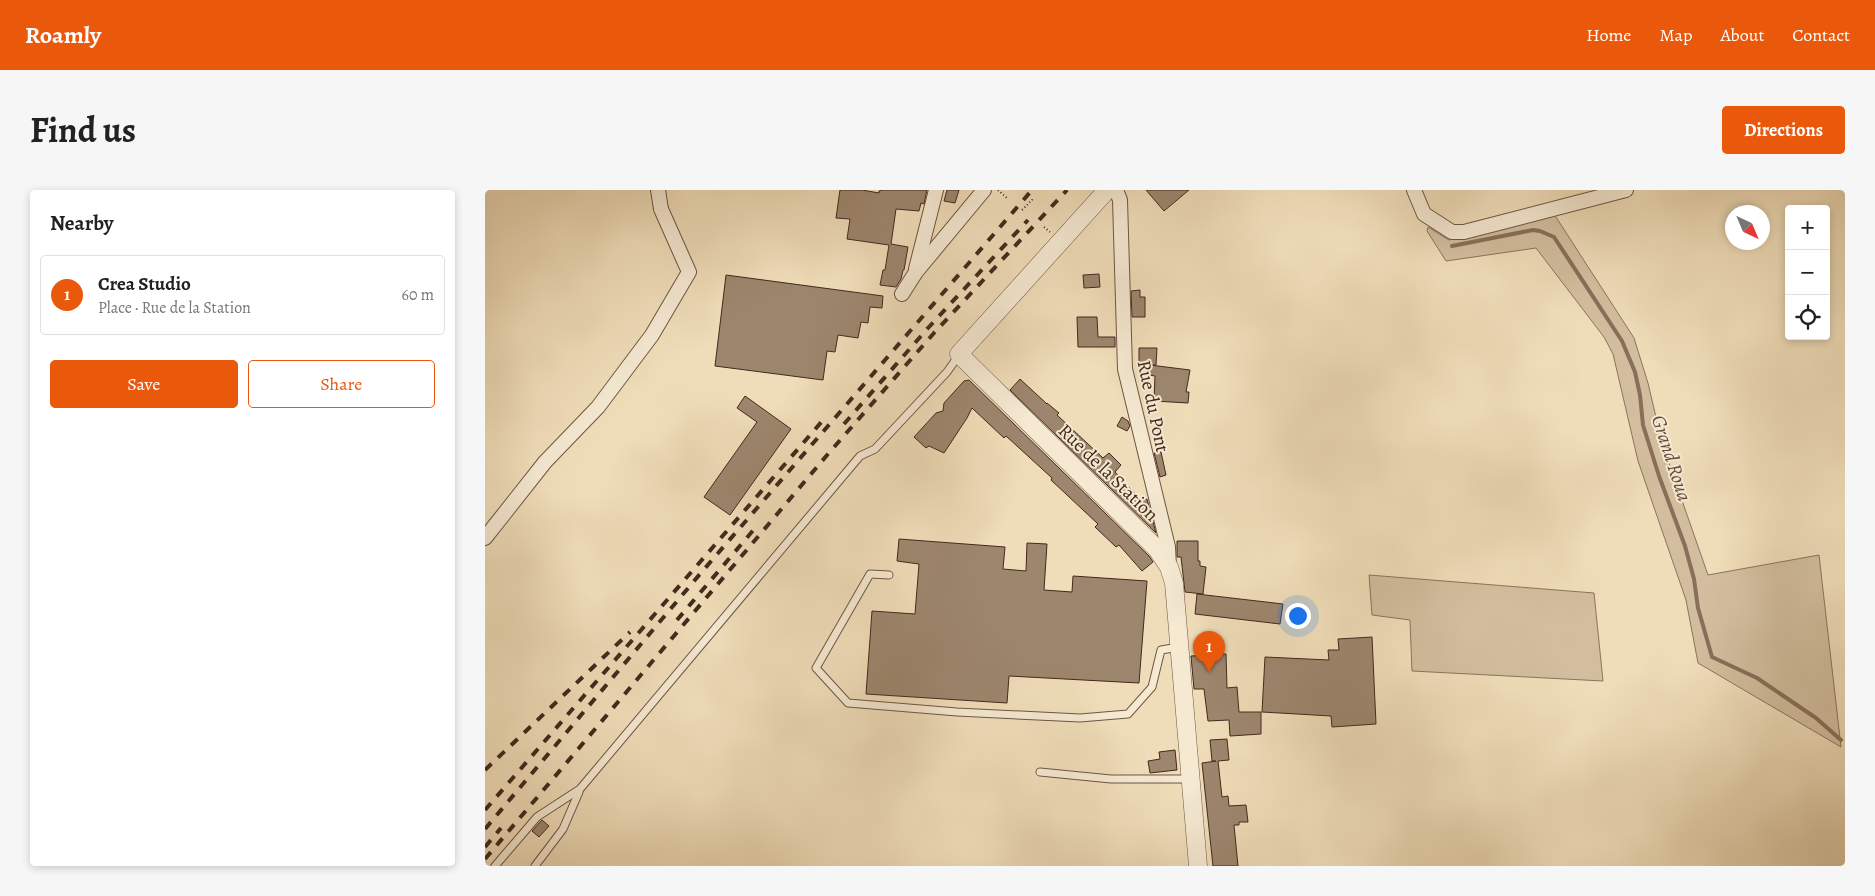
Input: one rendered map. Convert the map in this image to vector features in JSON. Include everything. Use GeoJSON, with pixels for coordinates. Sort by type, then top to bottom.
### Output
{"type":"FeatureCollection","features":[{"type":"Feature","properties":{"kind":"street"},"geometry":{"type":"LineString","coordinates":[[485,538],[545,462],[599,406],[652,334],[689,272],[661,209],[658,190]]}},
{"type":"Feature","properties":{"kind":"street"},"geometry":{"type":"LineString","coordinates":[[916,272],[937,190]]}},
{"type":"Feature","properties":{"kind":"street"},"geometry":{"type":"LineString","coordinates":[[902,294],[916,272],[985,190]]}},
{"type":"Feature","properties":{"kind":"street"},"geometry":{"type":"LineString","coordinates":[[959,354],[1107,190]]}},
{"type":"Feature","properties":{"kind":"street","name":"Rue du Pont"},"geometry":{"type":"LineString","coordinates":[[1116,190],[1120,200],[1125,369],[1168,547],[1169,568]]}},
{"type":"Feature","properties":{"kind":"street"},"geometry":{"type":"LineString","coordinates":[[1414,190],[1424,214],[1452,232],[1464,232],[1626,190]]}},
{"type":"Feature","properties":{"kind":"street","name":"Rue de la Station"},"geometry":{"type":"LineString","coordinates":[[959,354],[1157,549],[1169,568],[1174,583],[1198,866]]}},
{"type":"Feature","properties":{"kind":"lane"},"geometry":{"type":"LineString","coordinates":[[495,866],[537,817],[580,789],[860,456],[875,449],[947,372],[959,354]]}},
{"type":"Feature","properties":{"kind":"lane"},"geometry":{"type":"LineString","coordinates":[[889,575],[870,574],[816,668],[848,702],[957,712],[1079,718],[1128,714],[1152,687],[1161,650],[1179,647]]}},
{"type":"Feature","properties":{"kind":"lane"},"geometry":{"type":"LineString","coordinates":[[1040,772],[1111,779],[1191,780]]}},
{"type":"Feature","properties":{"kind":"lane"},"geometry":{"type":"LineString","coordinates":[[535,866],[563,829],[580,789]]}},
{"type":"Feature","properties":{"kind":"path"},"geometry":{"type":"LineString","coordinates":[[998,190],[1007,198]]}},
{"type":"Feature","properties":{"kind":"path"},"geometry":{"type":"LineString","coordinates":[[1022,210],[1033,199]]}},
{"type":"Feature","properties":{"kind":"path"},"geometry":{"type":"LineString","coordinates":[[1044,227],[1051,232]]}},
{"type":"Feature","properties":{"kind":"shaded area"},"geometry":{"type":"Polygon","coordinates":[[[1554,214],[1634,338],[1648,383],[1662,443],[1708,575],[1819,555],[1841,747],[1698,663],[1686,600],[1638,461],[1613,354],[1604,337],[1536,248],[1446,261],[1427,231],[1428,227],[1449,240],[1554,214]]]}},
{"type":"Feature","properties":{"kind":"shaded area"},"geometry":{"type":"Polygon","coordinates":[[[1369,575],[1594,593],[1603,681],[1412,671],[1410,620],[1372,615],[1369,575]]]}},
{"type":"Feature","properties":{"kind":"building"},"geometry":{"type":"Polygon","coordinates":[[[840,190],[862,190],[879,193],[882,190],[927,190],[924,204],[921,203],[919,211],[896,209],[891,244],[908,247],[904,270],[896,287],[880,285],[883,270],[885,270],[889,245],[847,239],[850,219],[836,218],[840,190]]]}},
{"type":"Feature","properties":{"kind":"building"},"geometry":{"type":"Polygon","coordinates":[[[947,190],[959,190],[955,203],[944,201],[947,190]]]}},
{"type":"Feature","properties":{"kind":"building"},"geometry":{"type":"Polygon","coordinates":[[[1146,190],[1189,190],[1164,211],[1146,190]]]}},
{"type":"Feature","properties":{"kind":"building"},"geometry":{"type":"Polygon","coordinates":[[[1099,274],[1100,287],[1084,288],[1083,275],[1099,274]]]}},
{"type":"Feature","properties":{"kind":"building"},"geometry":{"type":"Polygon","coordinates":[[[726,275],[883,296],[882,308],[870,307],[868,323],[861,322],[858,338],[838,335],[835,352],[827,351],[823,380],[715,366],[726,275]]]}},
{"type":"Feature","properties":{"kind":"building"},"geometry":{"type":"Polygon","coordinates":[[[1140,290],[1140,297],[1145,297],[1145,317],[1132,317],[1131,291],[1140,290]]]}},
{"type":"Feature","properties":{"kind":"building"},"geometry":{"type":"Polygon","coordinates":[[[1077,317],[1097,317],[1098,337],[1115,337],[1115,347],[1078,347],[1077,317]]]}},
{"type":"Feature","properties":{"kind":"building"},"geometry":{"type":"Polygon","coordinates":[[[1139,348],[1157,348],[1156,365],[1139,365],[1139,348]]]}},
{"type":"Feature","properties":{"kind":"building"},"geometry":{"type":"Polygon","coordinates":[[[1150,365],[1190,370],[1186,392],[1189,392],[1188,403],[1154,401],[1155,376],[1149,375],[1150,365]]]}},
{"type":"Feature","properties":{"kind":"building"},"geometry":{"type":"Polygon","coordinates":[[[1020,379],[1059,413],[1057,415],[1103,458],[1109,453],[1121,465],[1115,472],[1142,501],[1147,499],[1156,533],[1010,390],[1020,379]]]}},
{"type":"Feature","properties":{"kind":"building"},"geometry":{"type":"Polygon","coordinates":[[[969,380],[1153,562],[1142,571],[1119,545],[1116,547],[1095,527],[1098,524],[1051,480],[1052,478],[1006,436],[1004,438],[972,408],[944,453],[929,446],[926,448],[914,437],[936,413],[943,411],[944,403],[964,381],[969,380]]]}},
{"type":"Feature","properties":{"kind":"building"},"geometry":{"type":"Polygon","coordinates":[[[745,396],[791,429],[730,515],[704,497],[757,422],[737,408],[745,396]]]}},
{"type":"Feature","properties":{"kind":"building"},"geometry":{"type":"Polygon","coordinates":[[[1122,417],[1128,421],[1130,426],[1127,431],[1117,426],[1122,417]]]}},
{"type":"Feature","properties":{"kind":"building"},"geometry":{"type":"Polygon","coordinates":[[[1161,452],[1166,475],[1160,477],[1154,453],[1161,452]]]}},
{"type":"Feature","properties":{"kind":"building"},"geometry":{"type":"Polygon","coordinates":[[[899,539],[1005,547],[1003,569],[1026,571],[1027,543],[1047,544],[1044,590],[1072,592],[1073,576],[1147,581],[1139,683],[1009,676],[1007,703],[866,694],[872,611],[915,614],[919,564],[897,561],[899,539]]]}},
{"type":"Feature","properties":{"kind":"building"},"geometry":{"type":"Polygon","coordinates":[[[1177,541],[1198,541],[1198,561],[1200,561],[1200,566],[1206,567],[1203,594],[1185,592],[1181,557],[1177,557],[1177,541]]]}},
{"type":"Feature","properties":{"kind":"building"},"geometry":{"type":"Polygon","coordinates":[[[1197,594],[1283,604],[1280,624],[1195,614],[1197,594]]]}},
{"type":"Feature","properties":{"kind":"building"},"geometry":{"type":"Polygon","coordinates":[[[1372,637],[1376,724],[1332,727],[1331,716],[1262,712],[1265,657],[1329,660],[1328,650],[1339,650],[1338,639],[1372,637]]]}},
{"type":"Feature","properties":{"kind":"building"},"geometry":{"type":"Polygon","coordinates":[[[1226,654],[1227,688],[1237,687],[1239,712],[1261,712],[1261,734],[1230,736],[1229,720],[1208,721],[1204,689],[1194,689],[1191,656],[1226,654]]]}},
{"type":"Feature","properties":{"kind":"building"},"geometry":{"type":"Polygon","coordinates":[[[1227,739],[1229,760],[1218,761],[1222,797],[1228,796],[1229,806],[1246,805],[1248,822],[1239,822],[1239,825],[1234,825],[1238,866],[1213,866],[1202,763],[1216,761],[1212,761],[1210,740],[1227,739]]]}},
{"type":"Feature","properties":{"kind":"building"},"geometry":{"type":"Polygon","coordinates":[[[1175,750],[1177,770],[1150,773],[1148,761],[1160,759],[1159,752],[1175,750]]]}},
{"type":"Feature","properties":{"kind":"building"},"geometry":{"type":"Polygon","coordinates":[[[542,820],[549,826],[539,837],[532,831],[542,820]]]}},
{"type":"Feature","properties":{"kind":"waterway","name":"Grand Roua"},"geometry":{"type":"LineString","coordinates":[[1452,246],[1533,230],[1554,237],[1622,341],[1635,372],[1640,395],[1643,425],[1659,476],[1685,546],[1694,579],[1698,608],[1712,657],[1757,678],[1816,718],[1841,740]]}},
{"type":"Feature","properties":{"kind":"railway"},"geometry":{"type":"LineString","coordinates":[[485,829],[700,574],[1032,190]]}},
{"type":"Feature","properties":{"kind":"railway"},"geometry":{"type":"LineString","coordinates":[[485,859],[828,454],[934,333],[1067,190]]}},
{"type":"Feature","properties":{"kind":"railway"},"geometry":{"type":"LineString","coordinates":[[844,424],[928,328],[1028,220]]}},
{"type":"Feature","properties":{"kind":"railway"},"geometry":{"type":"LineString","coordinates":[[485,810],[824,419]]}},
{"type":"Feature","properties":{"kind":"railway"},"geometry":{"type":"LineString","coordinates":[[677,620],[756,527]]}},
{"type":"Feature","properties":{"kind":"railway"},"geometry":{"type":"LineString","coordinates":[[485,770],[630,632]]}},
{"type":"Feature","properties":{"kind":"railway"},"geometry":{"type":"LineString","coordinates":[[485,847],[501,828]]}},
{"type":"Feature","properties":{"kind":"place","name":"Crea Studio"},"geometry":{"type":"Point","coordinates":[1209,672]}}]}
